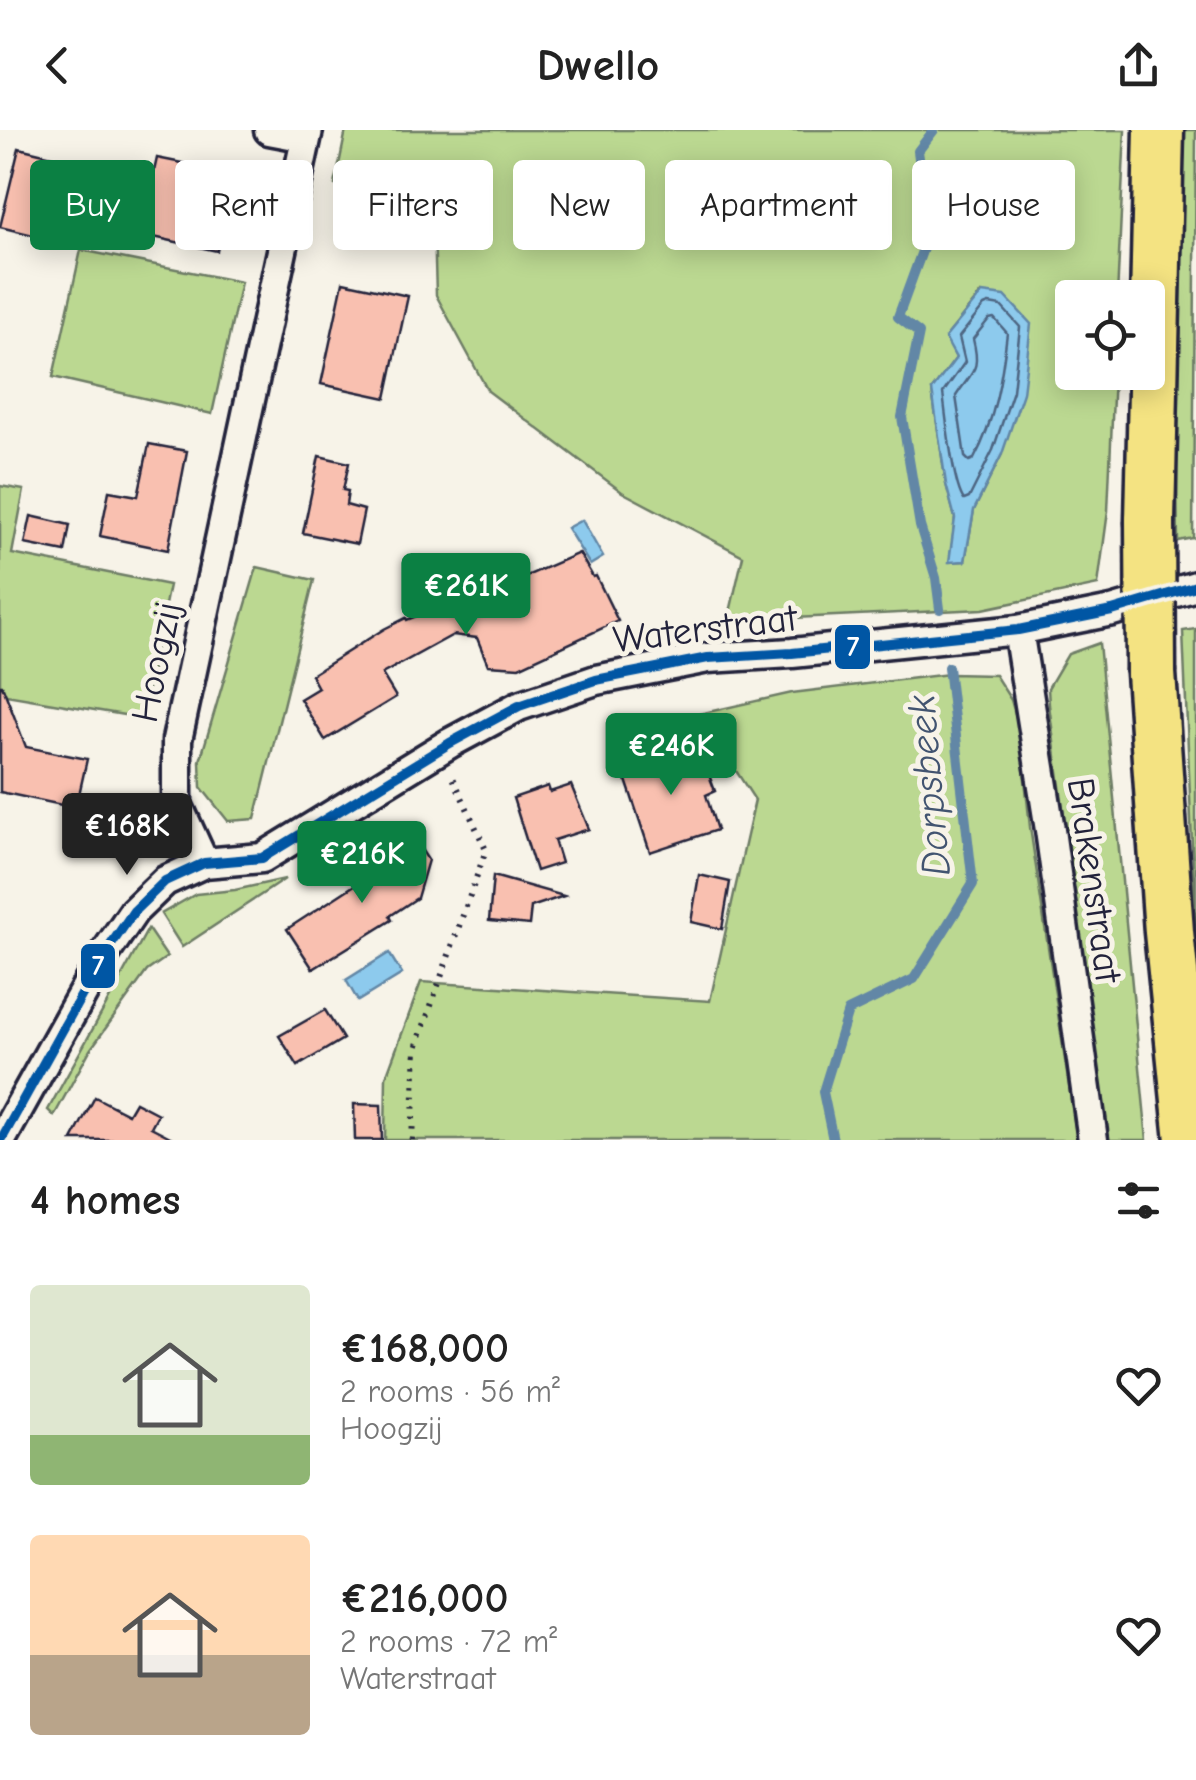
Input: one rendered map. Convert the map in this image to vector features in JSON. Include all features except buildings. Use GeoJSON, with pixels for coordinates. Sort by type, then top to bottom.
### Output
{"type":"FeatureCollection","features":[{"type":"Feature","properties":{"kind":"highway"},"geometry":{"type":"LineString","coordinates":[[1160,130],[1150,521],[1152,673],[1169,932],[1190,1140]]}},
{"type":"Feature","properties":{"kind":"street"},"geometry":{"type":"LineString","coordinates":[[269,130],[307,134]]}},
{"type":"Feature","properties":{"kind":"street","name":"Hoogzij"},"geometry":{"type":"LineString","coordinates":[[204,864],[178,804],[176,740],[307,134]]}},
{"type":"Feature","properties":{"kind":"street","name":"Waterstraat"},"geometry":{"type":"LineString","coordinates":[[204,864],[262,858],[518,706],[596,680],[708,658],[1018,630],[1112,610],[1196,586]]}},
{"type":"Feature","properties":{"kind":"street","name":"Brakenstraat"},"geometry":{"type":"LineString","coordinates":[[1018,630],[1093,1140]]}},
{"type":"Feature","properties":{"kind":"street"},"geometry":{"type":"LineString","coordinates":[[1,1140],[104,955],[134,911],[165,881],[204,864]]}},
{"type":"Feature","properties":{"kind":"path"},"geometry":{"type":"LineString","coordinates":[[412,1140],[416,1048],[486,850],[440,750]]}},
{"type":"Feature","properties":{"kind":"green space"},"geometry":{"type":"Polygon","coordinates":[[[346,130],[1125,130],[1118,280],[1055,280],[1055,390],[1113,390],[1108,511],[1098,585],[983,609],[728,621],[743,556],[622,492],[488,391],[436,295],[435,250],[493,250],[493,160],[340,160],[346,130]],[[981,293],[946,337],[956,358],[932,390],[955,518],[950,562],[965,561],[974,510],[1002,454],[981,293]]]}},
{"type":"Feature","properties":{"kind":"green space"},"geometry":{"type":"Polygon","coordinates":[[[1182,130],[1196,130],[1193,538],[1178,541],[1176,416],[1182,130]]]}},
{"type":"Feature","properties":{"kind":"green space"},"geometry":{"type":"Polygon","coordinates":[[[81,250],[241,282],[212,414],[53,377],[81,250]]]}},
{"type":"Feature","properties":{"kind":"green space"},"geometry":{"type":"Polygon","coordinates":[[[0,486],[24,490],[12,554],[169,585],[142,718],[0,694],[0,486]]]}},
{"type":"Feature","properties":{"kind":"green space"},"geometry":{"type":"Polygon","coordinates":[[[257,567],[314,580],[255,819],[228,821],[201,787],[200,761],[257,567]]]}},
{"type":"Feature","properties":{"kind":"green space"},"geometry":{"type":"Polygon","coordinates":[[[1196,629],[1196,937],[1183,631],[1196,629]]]}},
{"type":"Feature","properties":{"kind":"green space"},"geometry":{"type":"Polygon","coordinates":[[[1099,643],[1147,1140],[1108,1140],[1049,705],[1048,688],[1068,654],[1099,643]]]}},
{"type":"Feature","properties":{"kind":"green space"},"geometry":{"type":"Polygon","coordinates":[[[949,674],[995,675],[1011,700],[1020,731],[1030,827],[1077,1140],[385,1140],[386,1077],[421,982],[710,1001],[755,800],[699,714],[792,693],[949,674]]]}},
{"type":"Feature","properties":{"kind":"green space"},"geometry":{"type":"Polygon","coordinates":[[[285,879],[182,947],[161,914],[196,894],[285,879]]]}},
{"type":"Feature","properties":{"kind":"green space"},"geometry":{"type":"Polygon","coordinates":[[[148,929],[167,957],[147,971],[90,1050],[54,1116],[48,1110],[148,929]]]}},
{"type":"Feature","properties":{"kind":"water"},"geometry":{"type":"Polygon","coordinates":[[[982,293],[1005,296],[1031,324],[1023,393],[1002,454],[974,510],[965,561],[949,562],[955,518],[932,390],[956,358],[945,338],[982,293]]]}},
{"type":"Feature","properties":{"kind":"water"},"geometry":{"type":"Polygon","coordinates":[[[582,520],[603,557],[590,565],[567,528],[582,520]]]}},
{"type":"Feature","properties":{"kind":"water"},"geometry":{"type":"Polygon","coordinates":[[[389,953],[402,974],[358,1001],[346,980],[389,953]]]}},
{"type":"Feature","properties":{"kind":"waterway","name":"Dorpsbeek"},"geometry":{"type":"LineString","coordinates":[[934,130],[918,151],[929,232],[898,317],[919,333],[902,417],[920,526],[936,578],[940,609]]}},
{"type":"Feature","properties":{"kind":"waterway","name":"Dorpsbeek"},"geometry":{"type":"LineString","coordinates":[[833,1140],[823,1092],[848,1011],[914,979],[973,884],[948,667]]}},
{"type":"Feature","properties":{"kind":"transit line","name":"7"},"geometry":{"type":"LineString","coordinates":[[1,1140],[104,955],[134,911],[165,881],[204,863],[262,858],[450,743],[519,706],[596,680],[708,658],[1018,630],[1112,611],[1196,586]]}}]}
